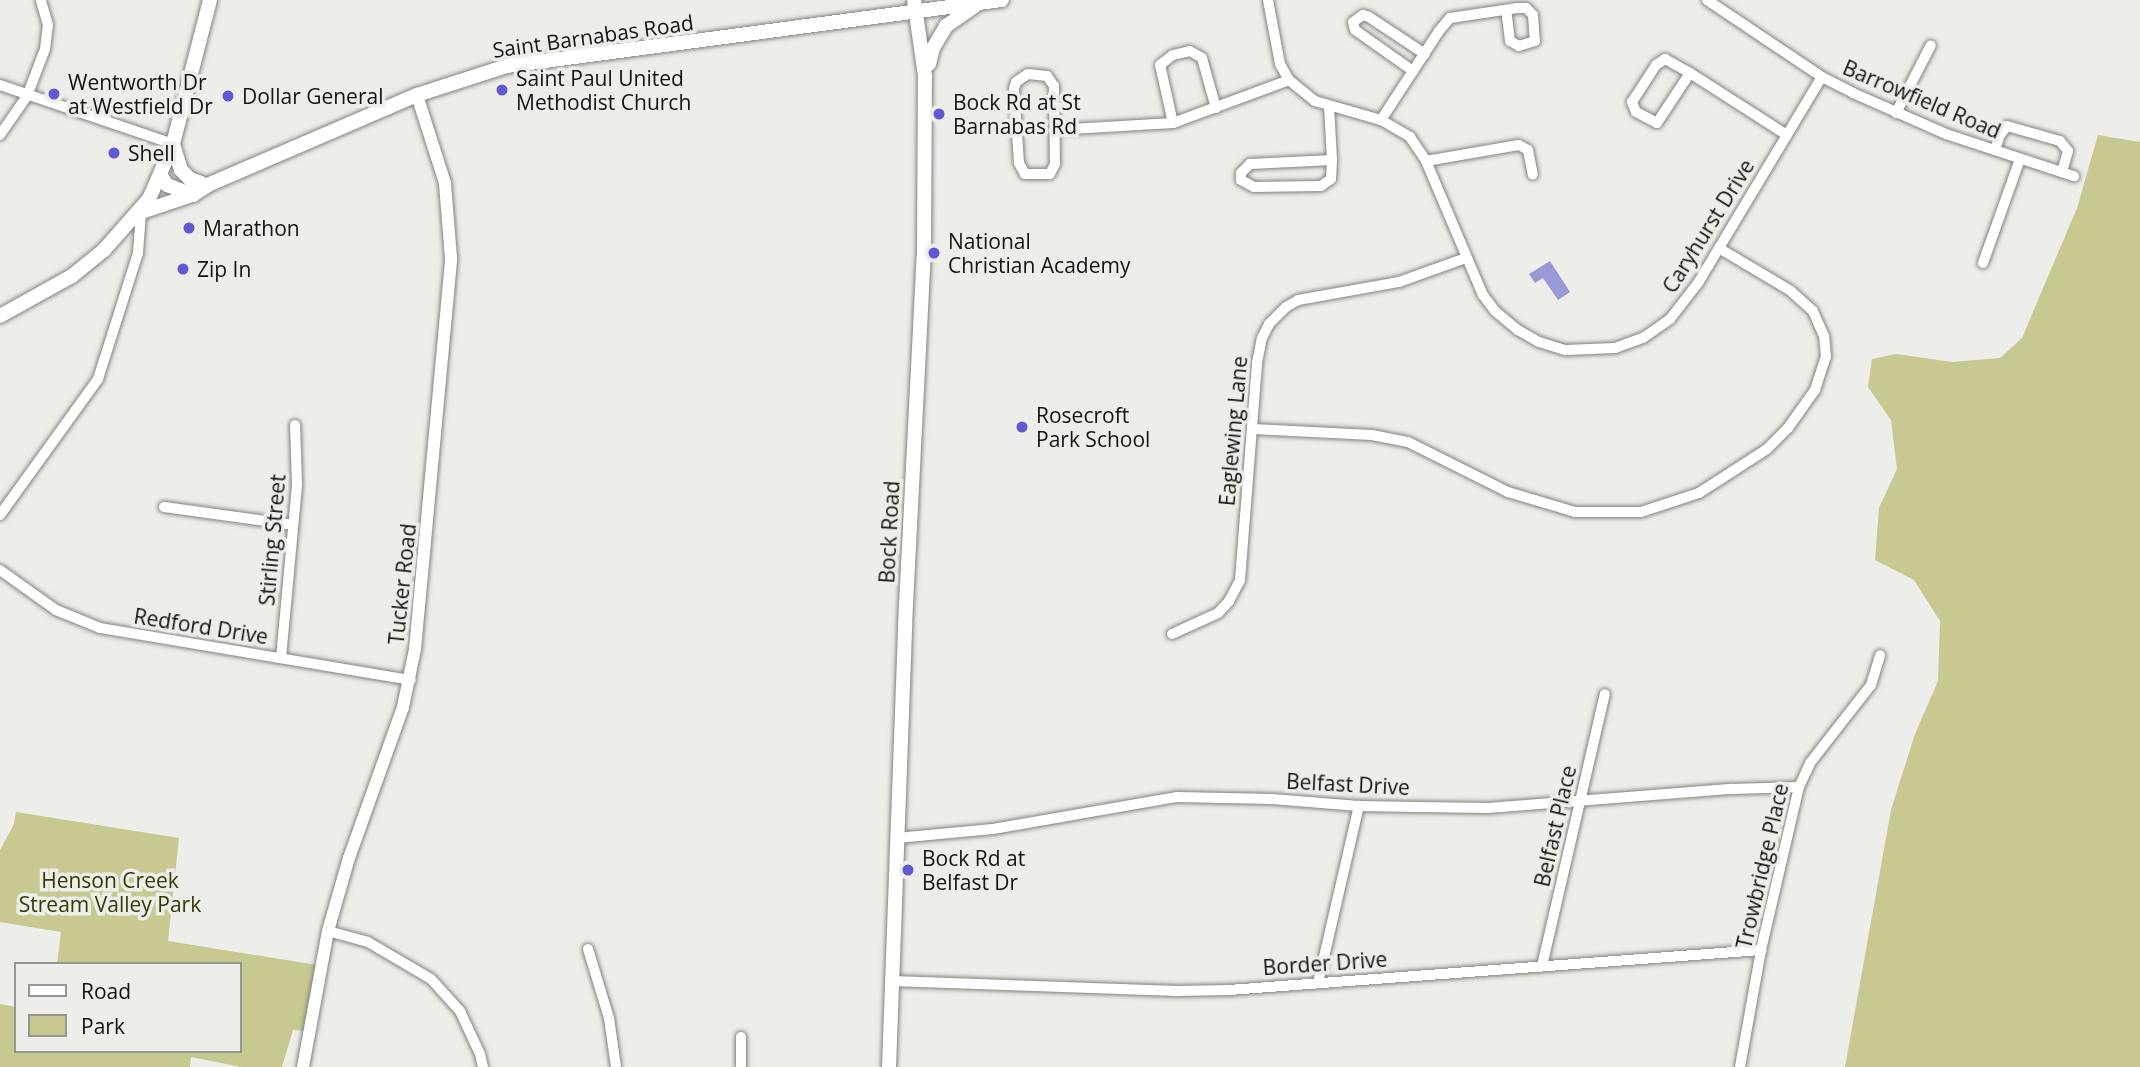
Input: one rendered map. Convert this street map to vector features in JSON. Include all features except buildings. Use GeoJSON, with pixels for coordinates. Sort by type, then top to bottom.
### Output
{"type":"FeatureCollection","features":[{"type":"Feature","properties":{"kind":"main road"},"geometry":{"type":"LineString","coordinates":[[0,316],[72,276],[104,250],[141,212],[161,176],[173,144],[210,0]]}},
{"type":"Feature","properties":{"kind":"main road","name":"Saint Barnabas Road"},"geometry":{"type":"LineString","coordinates":[[141,212],[417,95],[507,66],[916,6],[1002,0]]}},
{"type":"Feature","properties":{"kind":"main road"},"geometry":{"type":"LineString","coordinates":[[925,76],[933,48],[947,26],[981,3]]}},
{"type":"Feature","properties":{"kind":"main road","name":"Bock Road"},"geometry":{"type":"LineString","coordinates":[[889,1067],[924,256],[925,76],[916,6]]}},
{"type":"Feature","properties":{"kind":"main road"},"geometry":{"type":"LineString","coordinates":[[173,144],[181,170],[201,188]]}},
{"type":"Feature","properties":{"kind":"main road"},"geometry":{"type":"LineString","coordinates":[[161,176],[167,185],[201,188]]}},
{"type":"Feature","properties":{"kind":"street"},"geometry":{"type":"LineString","coordinates":[[0,135],[27,96],[47,39],[47,14],[41,0]]}},
{"type":"Feature","properties":{"kind":"street"},"geometry":{"type":"LineString","coordinates":[[1054,130],[1173,123],[1289,80],[1277,53],[1268,0]]}},
{"type":"Feature","properties":{"kind":"street","name":"Barrowfield Road"},"geometry":{"type":"LineString","coordinates":[[1707,0],[1822,77],[1896,113],[2074,176]]}},
{"type":"Feature","properties":{"kind":"street"},"geometry":{"type":"LineString","coordinates":[[1381,121],[1450,18],[1506,10],[1528,9],[1532,12],[1536,34],[1531,44],[1514,45],[1510,41],[1506,10]]}},
{"type":"Feature","properties":{"kind":"street"},"geometry":{"type":"LineString","coordinates":[[1413,71],[1352,26],[1357,17],[1369,17],[1424,54]]}},
{"type":"Feature","properties":{"kind":"street"},"geometry":{"type":"LineString","coordinates":[[1896,113],[1931,45]]}},
{"type":"Feature","properties":{"kind":"street"},"geometry":{"type":"LineString","coordinates":[[1173,123],[1160,65],[1173,55],[1190,51],[1202,58],[1216,108]]}},
{"type":"Feature","properties":{"kind":"street"},"geometry":{"type":"LineString","coordinates":[[1690,72],[1657,123],[1636,112],[1633,98],[1660,61],[1665,59],[1690,72],[1787,135]]}},
{"type":"Feature","properties":{"kind":"street"},"geometry":{"type":"LineString","coordinates":[[1042,75],[1052,80],[1054,130],[1054,170],[1045,175],[1025,174],[1019,163],[1014,89],[1020,78],[1042,75]]}},
{"type":"Feature","properties":{"kind":"street","name":"Caryhurst Drive"},"geometry":{"type":"LineString","coordinates":[[1289,80],[1305,95],[1329,106],[1381,121],[1405,132],[1426,161],[1483,295],[1504,319],[1539,342],[1584,352],[1624,346],[1665,323],[1686,301],[1822,77]]}},
{"type":"Feature","properties":{"kind":"street"},"geometry":{"type":"LineString","coordinates":[[0,85],[173,144]]}},
{"type":"Feature","properties":{"kind":"street","name":"Tucker Road"},"geometry":{"type":"LineString","coordinates":[[303,1067],[328,931],[349,858],[411,680],[451,258],[445,183],[417,95]]}},
{"type":"Feature","properties":{"kind":"street"},"geometry":{"type":"LineString","coordinates":[[1329,106],[1332,160],[1331,179],[1321,186],[1254,187],[1241,180],[1241,173],[1250,164],[1332,160]]}},
{"type":"Feature","properties":{"kind":"street"},"geometry":{"type":"LineString","coordinates":[[1995,150],[2000,135],[2007,126],[2060,141],[2068,151],[2062,172]]}},
{"type":"Feature","properties":{"kind":"street"},"geometry":{"type":"LineString","coordinates":[[1426,161],[1524,145],[1528,150],[1533,175]]}},
{"type":"Feature","properties":{"kind":"street"},"geometry":{"type":"LineString","coordinates":[[1983,263],[2020,159]]}},
{"type":"Feature","properties":{"kind":"street"},"geometry":{"type":"LineString","coordinates":[[0,515],[98,379],[138,253],[141,212]]}},
{"type":"Feature","properties":{"kind":"street"},"geometry":{"type":"LineString","coordinates":[[1253,429],[1399,440],[1415,445],[1508,492],[1575,512],[1641,512],[1699,493],[1767,449],[1788,428],[1815,390],[1826,357],[1824,336],[1813,311],[1791,291],[1719,248]]}},
{"type":"Feature","properties":{"kind":"street","name":"Eaglewing Lane"},"geometry":{"type":"LineString","coordinates":[[1172,634],[1211,618],[1223,609],[1238,587],[1244,552],[1259,347],[1269,324],[1286,307],[1306,298],[1399,282],[1466,258]]}},
{"type":"Feature","properties":{"kind":"street","name":"Stirling Street"},"geometry":{"type":"LineString","coordinates":[[281,658],[297,476],[295,425]]}},
{"type":"Feature","properties":{"kind":"street"},"geometry":{"type":"LineString","coordinates":[[164,507],[293,525]]}},
{"type":"Feature","properties":{"kind":"street","name":"Redford Drive"},"geometry":{"type":"LineString","coordinates":[[0,570],[55,610],[93,626],[411,680]]}},
{"type":"Feature","properties":{"kind":"street","name":"Trowbridge Place"},"geometry":{"type":"LineString","coordinates":[[1740,1067],[1761,950],[1799,787],[1810,763],[1871,685],[1880,655]]}},
{"type":"Feature","properties":{"kind":"street","name":"Belfast Place"},"geometry":{"type":"LineString","coordinates":[[1542,966],[1605,694]]}},
{"type":"Feature","properties":{"kind":"street","name":"Belfast Drive"},"geometry":{"type":"LineString","coordinates":[[897,838],[993,829],[1177,797],[1272,799],[1359,806],[1489,808],[1732,789],[1799,787]]}},
{"type":"Feature","properties":{"kind":"street"},"geometry":{"type":"LineString","coordinates":[[1318,983],[1359,806]]}},
{"type":"Feature","properties":{"kind":"street"},"geometry":{"type":"LineString","coordinates":[[328,931],[369,942],[397,956],[431,979],[460,1011],[480,1054],[483,1067]]}},
{"type":"Feature","properties":{"kind":"street"},"geometry":{"type":"LineString","coordinates":[[588,949],[609,1018],[617,1067]]}},
{"type":"Feature","properties":{"kind":"street","name":"Border Drive"},"geometry":{"type":"LineString","coordinates":[[892,981],[1177,991],[1761,950]]}},
{"type":"Feature","properties":{"kind":"street"},"geometry":{"type":"LineString","coordinates":[[741,1037],[741,1067]]}},
{"type":"Feature","properties":{"kind":"green space"},"geometry":{"type":"Polygon","coordinates":[[[2098,135],[2140,142],[2140,1067],[1845,1067],[1891,810],[1915,734],[1938,681],[1940,621],[1914,580],[1875,560],[1879,508],[1897,469],[1891,420],[1868,387],[1872,359],[1896,354],[1952,362],[2000,358],[2022,338],[2077,208],[2098,135]]]}},
{"type":"Feature","properties":{"kind":"green space","name":"Henson Creek Stream Valley Park"},"geometry":{"type":"Polygon","coordinates":[[[16,812],[179,838],[168,941],[323,966],[310,1031],[293,1030],[282,1067],[241,1067],[191,1057],[190,1067],[0,1067],[0,1004],[14,1007],[14,1053],[242,1053],[242,962],[57,962],[61,932],[0,922],[0,850],[14,824],[16,812]]]}},
{"type":"Feature","properties":{"kind":"water"},"geometry":{"type":"Polygon","coordinates":[[[1550,261],[1570,292],[1558,300],[1543,278],[1535,283],[1529,274],[1550,261]]]}},
{"type":"Feature","properties":{"kind":"place","name":"Saint Paul United Methodist Church"},"geometry":{"type":"Point","coordinates":[502,90]}},
{"type":"Feature","properties":{"kind":"place","name":"Wentworth Dr at Westfield Dr"},"geometry":{"type":"Point","coordinates":[54,94]}},
{"type":"Feature","properties":{"kind":"place","name":"Dollar General"},"geometry":{"type":"Point","coordinates":[228,96]}},
{"type":"Feature","properties":{"kind":"place","name":"Bock Rd at St Barnabas Rd"},"geometry":{"type":"Point","coordinates":[939,114]}},
{"type":"Feature","properties":{"kind":"place","name":"Shell"},"geometry":{"type":"Point","coordinates":[114,153]}},
{"type":"Feature","properties":{"kind":"place","name":"Marathon"},"geometry":{"type":"Point","coordinates":[189,228]}},
{"type":"Feature","properties":{"kind":"place","name":"National Christian Academy"},"geometry":{"type":"Point","coordinates":[934,253]}},
{"type":"Feature","properties":{"kind":"place","name":"Zip In"},"geometry":{"type":"Point","coordinates":[183,269]}},
{"type":"Feature","properties":{"kind":"place","name":"Rosecroft Park School"},"geometry":{"type":"Point","coordinates":[1022,427]}},
{"type":"Feature","properties":{"kind":"place","name":"Bock Rd at Belfast Dr"},"geometry":{"type":"Point","coordinates":[908,870]}}]}
